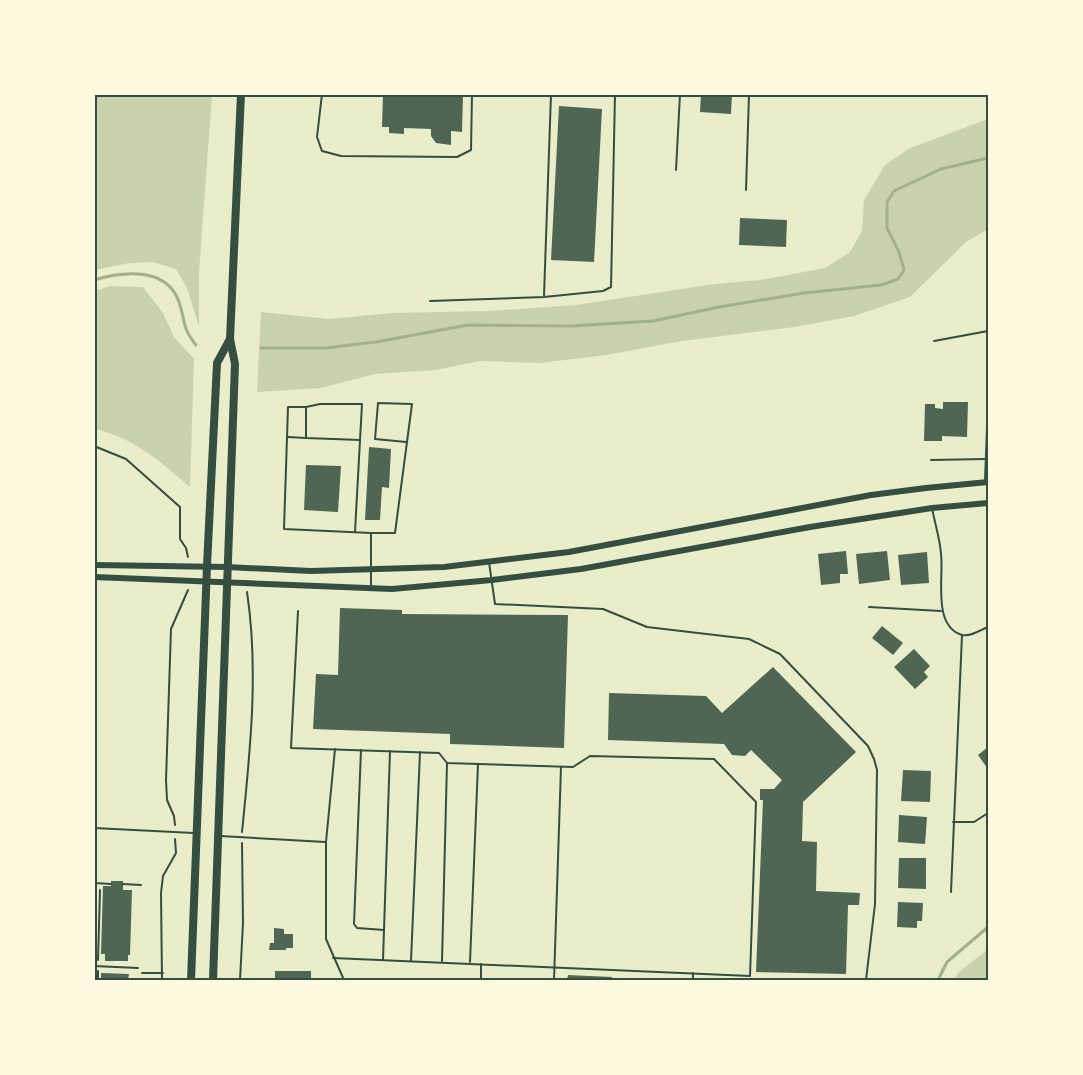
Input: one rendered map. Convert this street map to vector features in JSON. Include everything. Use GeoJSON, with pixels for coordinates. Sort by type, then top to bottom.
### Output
{"type":"FeatureCollection","features":[{"type":"Feature","properties":{"kind":"highway"},"geometry":{"type":"LineString","coordinates":[[213,981],[235,364],[230,339],[241,94]]}},
{"type":"Feature","properties":{"kind":"highway"},"geometry":{"type":"LineString","coordinates":[[191,981],[207,566],[218,363],[230,339]]}},
{"type":"Feature","properties":{"kind":"street"},"geometry":{"type":"LineString","coordinates":[[94,565],[207,566],[310,572],[489,562],[569,552],[872,495],[987,483]]}},
{"type":"Feature","properties":{"kind":"street"},"geometry":{"type":"LineString","coordinates":[[94,577],[246,585],[392,589],[581,569],[810,527],[932,508],[988,504]]}},
{"type":"Feature","properties":{"kind":"lane"},"geometry":{"type":"LineString","coordinates":[[322,94],[317,137],[322,151],[341,156],[457,157],[471,150],[472,94]]}},
{"type":"Feature","properties":{"kind":"lane"},"geometry":{"type":"LineString","coordinates":[[544,297],[551,94]]}},
{"type":"Feature","properties":{"kind":"lane"},"geometry":{"type":"LineString","coordinates":[[430,300],[544,297],[603,291],[611,287],[615,94]]}},
{"type":"Feature","properties":{"kind":"lane"},"geometry":{"type":"LineString","coordinates":[[676,170],[680,94]]}},
{"type":"Feature","properties":{"kind":"lane"},"geometry":{"type":"LineString","coordinates":[[746,190],[749,94]]}},
{"type":"Feature","properties":{"kind":"lane"},"geometry":{"type":"LineString","coordinates":[[934,341],[988,332]]}},
{"type":"Feature","properties":{"kind":"lane"},"geometry":{"type":"LineString","coordinates":[[987,483],[985,459],[988,401]]}},
{"type":"Feature","properties":{"kind":"lane"},"geometry":{"type":"LineString","coordinates":[[355,532],[362,404],[288,407],[284,529],[371,533],[395,533],[412,404],[378,403],[375,439],[406,442]]}},
{"type":"Feature","properties":{"kind":"lane"},"geometry":{"type":"LineString","coordinates":[[306,407],[306,438]]}},
{"type":"Feature","properties":{"kind":"lane"},"geometry":{"type":"LineString","coordinates":[[287,437],[360,440]]}},
{"type":"Feature","properties":{"kind":"lane"},"geometry":{"type":"LineString","coordinates":[[931,460],[985,459]]}},
{"type":"Feature","properties":{"kind":"lane"},"geometry":{"type":"LineString","coordinates":[[932,508],[942,553],[942,611],[950,627],[962,635],[973,634],[988,627]]}},
{"type":"Feature","properties":{"kind":"lane"},"geometry":{"type":"LineString","coordinates":[[371,533],[371,589]]}},
{"type":"Feature","properties":{"kind":"lane"},"geometry":{"type":"LineString","coordinates":[[489,562],[495,604],[603,609],[647,627],[750,639],[780,654],[868,746],[877,770],[875,904],[866,981]]}},
{"type":"Feature","properties":{"kind":"lane"},"geometry":{"type":"LineString","coordinates":[[869,607],[942,611]]}},
{"type":"Feature","properties":{"kind":"lane"},"geometry":{"type":"LineString","coordinates":[[298,611],[291,748],[439,753],[447,763],[442,962]]}},
{"type":"Feature","properties":{"kind":"lane"},"geometry":{"type":"LineString","coordinates":[[951,892],[962,635]]}},
{"type":"Feature","properties":{"kind":"lane"},"geometry":{"type":"LineString","coordinates":[[334,749],[327,842],[326,939],[344,981]]}},
{"type":"Feature","properties":{"kind":"lane"},"geometry":{"type":"LineString","coordinates":[[361,750],[354,924],[357,928],[384,930]]}},
{"type":"Feature","properties":{"kind":"lane"},"geometry":{"type":"LineString","coordinates":[[383,960],[390,751]]}},
{"type":"Feature","properties":{"kind":"lane"},"geometry":{"type":"LineString","coordinates":[[411,961],[420,752]]}},
{"type":"Feature","properties":{"kind":"lane"},"geometry":{"type":"LineString","coordinates":[[333,958],[750,976],[756,802],[714,759],[590,756],[573,767],[447,763]]}},
{"type":"Feature","properties":{"kind":"lane"},"geometry":{"type":"LineString","coordinates":[[470,963],[478,764]]}},
{"type":"Feature","properties":{"kind":"lane"},"geometry":{"type":"LineString","coordinates":[[554,981],[561,767]]}},
{"type":"Feature","properties":{"kind":"lane"},"geometry":{"type":"LineString","coordinates":[[953,822],[975,822],[988,813]]}},
{"type":"Feature","properties":{"kind":"lane"},"geometry":{"type":"LineString","coordinates":[[94,828],[196,833]]}},
{"type":"Feature","properties":{"kind":"lane"},"geometry":{"type":"LineString","coordinates":[[217,835],[327,842]]}},
{"type":"Feature","properties":{"kind":"lane"},"geometry":{"type":"LineString","coordinates":[[94,883],[111,884]]}},
{"type":"Feature","properties":{"kind":"lane"},"geometry":{"type":"LineString","coordinates":[[123,884],[141,885]]}},
{"type":"Feature","properties":{"kind":"lane"},"geometry":{"type":"LineString","coordinates":[[481,964],[481,981]]}},
{"type":"Feature","properties":{"kind":"lane"},"geometry":{"type":"LineString","coordinates":[[96,966],[138,968]]}},
{"type":"Feature","properties":{"kind":"lane"},"geometry":{"type":"LineString","coordinates":[[693,973],[693,981]]}},
{"type":"Feature","properties":{"kind":"path"},"geometry":{"type":"LineString","coordinates":[[94,446],[126,459],[180,507],[180,539],[186,548],[189,567]]}},
{"type":"Feature","properties":{"kind":"path"},"geometry":{"type":"LineString","coordinates":[[162,981],[161,893],[163,876],[176,852],[174,816],[167,800],[166,780],[171,629],[173,620],[187,596],[190,581]]}},
{"type":"Feature","properties":{"kind":"path"},"geometry":{"type":"LineString","coordinates":[[240,981],[243,923],[242,837],[250,759],[252,659],[246,585]]}},
{"type":"Feature","properties":{"kind":"path"},"geometry":{"type":"LineString","coordinates":[[98,981],[96,966],[100,888]]}},
{"type":"Feature","properties":{"kind":"green space"},"geometry":{"type":"Polygon","coordinates":[[[95,94],[212,95],[199,272],[199,327],[187,288],[176,269],[153,262],[129,263],[95,270],[95,94]]]}},
{"type":"Feature","properties":{"kind":"green space"},"geometry":{"type":"Polygon","coordinates":[[[988,119],[988,229],[966,242],[910,297],[854,316],[795,327],[682,341],[606,355],[540,363],[480,361],[436,370],[375,374],[321,388],[257,392],[261,312],[329,319],[392,313],[488,311],[576,305],[715,284],[760,280],[825,268],[850,252],[862,231],[864,200],[885,165],[910,148],[988,119]]]}},
{"type":"Feature","properties":{"kind":"green space"},"geometry":{"type":"Polygon","coordinates":[[[110,286],[143,287],[163,313],[174,337],[194,359],[190,487],[134,444],[95,429],[95,291],[110,286]]]}},
{"type":"Feature","properties":{"kind":"green space"},"geometry":{"type":"Polygon","coordinates":[[[988,949],[988,980],[954,980],[958,973],[988,949]]]}},
{"type":"Feature","properties":{"kind":"building"},"geometry":{"type":"Polygon","coordinates":[[[383,94],[463,94],[462,132],[451,131],[451,145],[436,143],[431,136],[431,129],[404,128],[404,134],[389,133],[389,127],[382,127],[383,94]]]}},
{"type":"Feature","properties":{"kind":"building"},"geometry":{"type":"Polygon","coordinates":[[[701,94],[732,94],[731,114],[700,112],[701,94]]]}},
{"type":"Feature","properties":{"kind":"building"},"geometry":{"type":"Polygon","coordinates":[[[559,106],[602,109],[594,262],[551,260],[559,106]]]}},
{"type":"Feature","properties":{"kind":"building"},"geometry":{"type":"Polygon","coordinates":[[[740,218],[787,220],[786,247],[739,245],[740,218]]]}},
{"type":"Feature","properties":{"kind":"building"},"geometry":{"type":"Polygon","coordinates":[[[943,402],[968,402],[967,437],[942,436],[942,441],[924,441],[925,404],[935,404],[935,408],[943,409],[943,402]]]}},
{"type":"Feature","properties":{"kind":"building"},"geometry":{"type":"Polygon","coordinates":[[[369,447],[391,449],[389,488],[382,487],[380,520],[365,520],[369,447]]]}},
{"type":"Feature","properties":{"kind":"building"},"geometry":{"type":"Polygon","coordinates":[[[306,465],[341,466],[338,512],[304,510],[306,465]]]}},
{"type":"Feature","properties":{"kind":"building"},"geometry":{"type":"Polygon","coordinates":[[[846,551],[848,574],[840,574],[840,583],[821,585],[818,554],[846,551]]]}},
{"type":"Feature","properties":{"kind":"building"},"geometry":{"type":"Polygon","coordinates":[[[887,551],[890,580],[859,584],[856,554],[887,551]]]}},
{"type":"Feature","properties":{"kind":"building"},"geometry":{"type":"Polygon","coordinates":[[[927,552],[929,583],[901,585],[898,555],[927,552]]]}},
{"type":"Feature","properties":{"kind":"building"},"geometry":{"type":"Polygon","coordinates":[[[340,608],[402,610],[402,614],[568,615],[564,748],[450,744],[450,734],[313,729],[316,674],[338,675],[340,608]]]}},
{"type":"Feature","properties":{"kind":"building"},"geometry":{"type":"Polygon","coordinates":[[[882,626],[903,643],[893,655],[872,638],[882,626]]]}},
{"type":"Feature","properties":{"kind":"building"},"geometry":{"type":"Polygon","coordinates":[[[914,649],[930,666],[924,672],[928,677],[915,689],[894,667],[914,649]]]}},
{"type":"Feature","properties":{"kind":"building"},"geometry":{"type":"Polygon","coordinates":[[[773,667],[856,752],[803,802],[802,841],[817,842],[816,891],[860,893],[859,905],[848,905],[846,974],[756,972],[763,800],[760,800],[760,789],[774,789],[782,780],[751,750],[745,756],[732,755],[724,744],[608,740],[609,693],[706,696],[722,713],[773,667]]]}},
{"type":"Feature","properties":{"kind":"building"},"geometry":{"type":"Polygon","coordinates":[[[988,747],[988,769],[978,755],[988,747]]]}},
{"type":"Feature","properties":{"kind":"building"},"geometry":{"type":"Polygon","coordinates":[[[903,770],[931,771],[930,802],[901,801],[903,770]]]}},
{"type":"Feature","properties":{"kind":"building"},"geometry":{"type":"Polygon","coordinates":[[[899,815],[927,817],[925,844],[898,842],[899,815]]]}},
{"type":"Feature","properties":{"kind":"building"},"geometry":{"type":"Polygon","coordinates":[[[899,858],[926,858],[926,889],[898,888],[899,858]]]}},
{"type":"Feature","properties":{"kind":"building"},"geometry":{"type":"Polygon","coordinates":[[[111,881],[123,881],[123,890],[132,890],[128,961],[105,961],[105,954],[101,954],[103,886],[111,886],[111,881]]]}},
{"type":"Feature","properties":{"kind":"building"},"geometry":{"type":"Polygon","coordinates":[[[898,902],[923,903],[922,921],[917,921],[917,928],[897,927],[898,902]]]}},
{"type":"Feature","properties":{"kind":"building"},"geometry":{"type":"Polygon","coordinates":[[[274,928],[284,929],[284,934],[293,934],[293,948],[269,950],[270,943],[274,943],[274,928]]]}},
{"type":"Feature","properties":{"kind":"building"},"geometry":{"type":"Polygon","coordinates":[[[275,971],[311,971],[311,980],[275,980],[275,971]]]}},
{"type":"Feature","properties":{"kind":"building"},"geometry":{"type":"Polygon","coordinates":[[[101,973],[129,974],[128,980],[101,980],[101,973]]]}},
{"type":"Feature","properties":{"kind":"building"},"geometry":{"type":"Polygon","coordinates":[[[568,975],[612,977],[612,980],[567,980],[568,975]]]}},
{"type":"Feature","properties":{"kind":"waterway"},"geometry":{"type":"LineString","coordinates":[[261,348],[325,348],[376,342],[468,325],[572,326],[653,321],[804,293],[881,285],[898,279],[904,270],[899,252],[887,228],[887,202],[894,191],[941,169],[988,158]]}},
{"type":"Feature","properties":{"kind":"waterway"},"geometry":{"type":"LineString","coordinates":[[94,280],[118,275],[143,274],[165,283],[179,302],[186,328],[196,345]]}},
{"type":"Feature","properties":{"kind":"waterway"},"geometry":{"type":"LineString","coordinates":[[938,980],[947,962],[988,927]]}}]}
